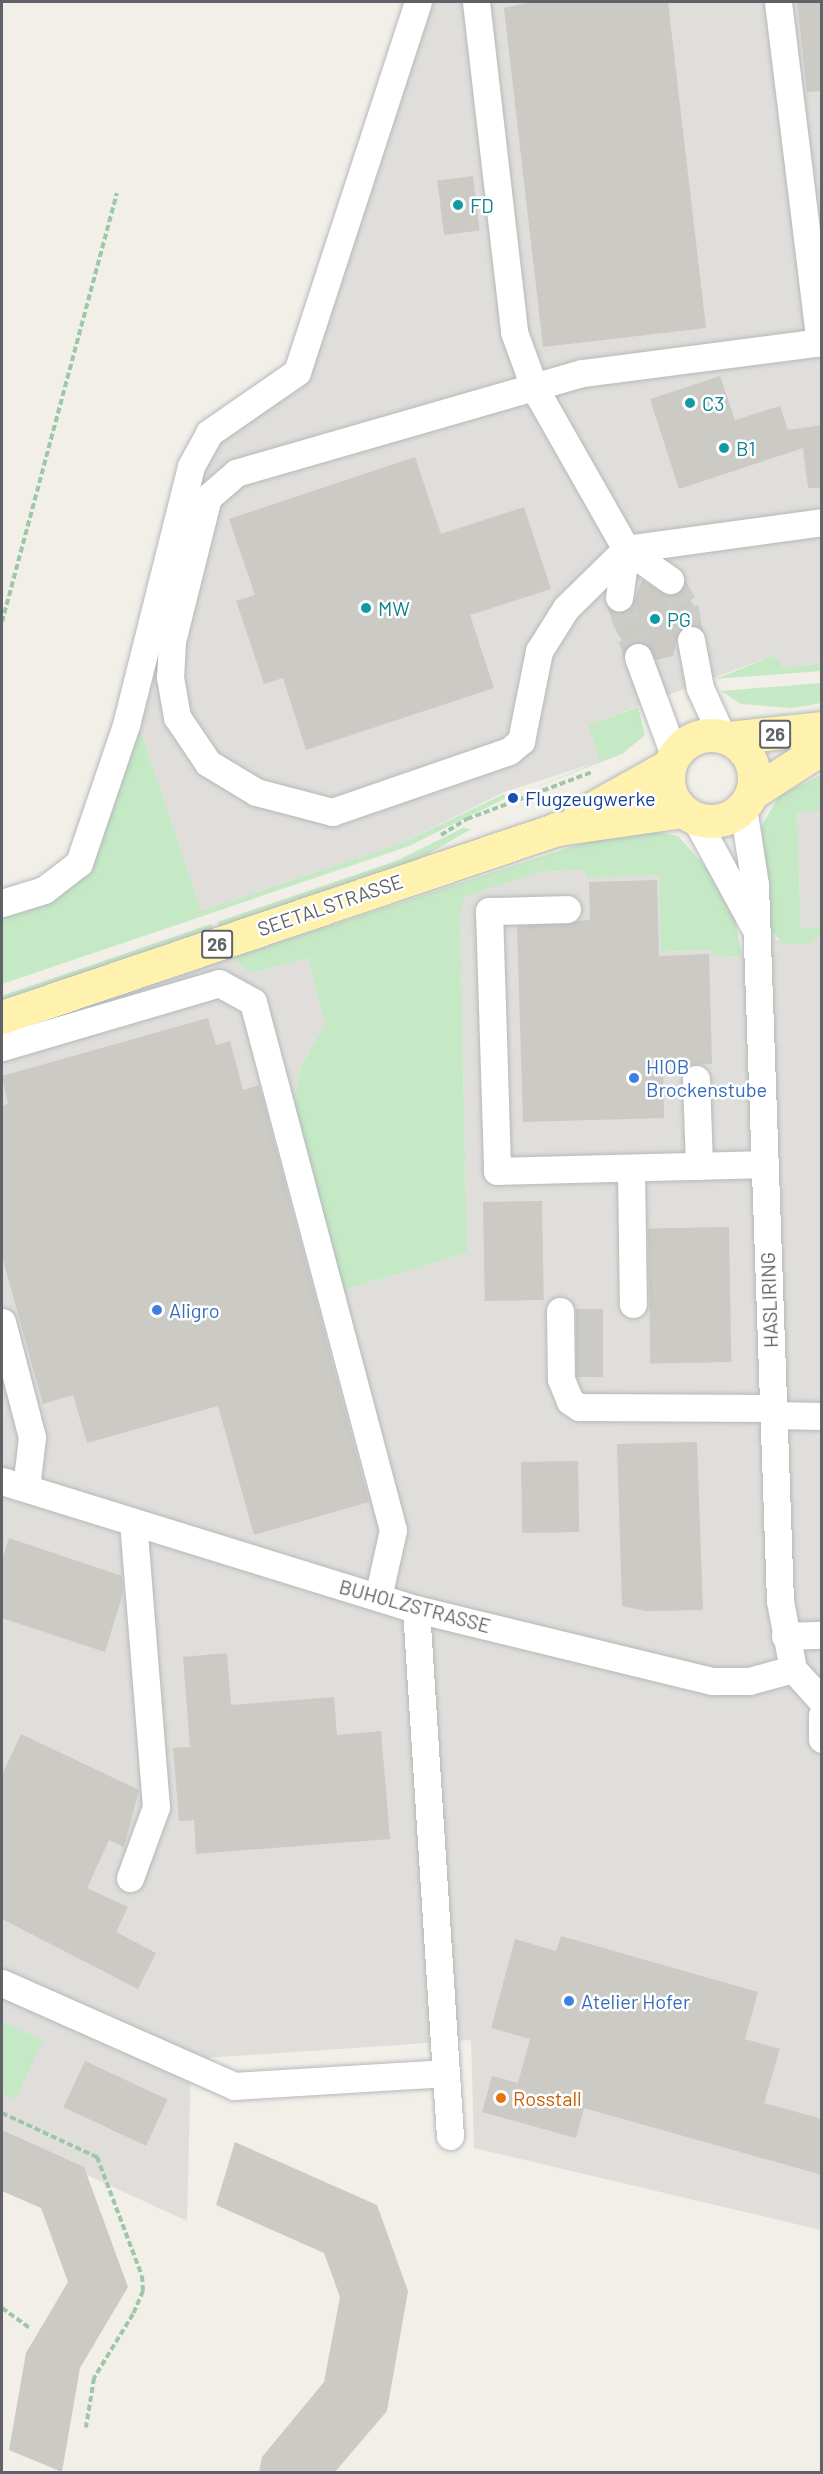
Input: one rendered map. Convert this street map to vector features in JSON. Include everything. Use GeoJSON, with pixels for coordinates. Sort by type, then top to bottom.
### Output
{"type":"FeatureCollection","features":[{"type":"Feature","properties":{"kind":"main road","name":"26"},"geometry":{"type":"LineString","coordinates":[[725,737],[822,728]]}},
{"type":"Feature","properties":{"kind":"main road"},"geometry":{"type":"LineString","coordinates":[[725,737],[751,761],[748,800],[721,821],[689,814],[669,785],[672,760],[695,738],[725,737]]}},
{"type":"Feature","properties":{"kind":"main road","name":"26"},"geometry":{"type":"LineString","coordinates":[[748,800],[780,770],[822,748]]}},
{"type":"Feature","properties":{"kind":"main road","name":"SEETALSTRASSE"},"geometry":{"type":"LineString","coordinates":[[2,1017],[556,829],[672,760]]}},
{"type":"Feature","properties":{"kind":"main road","name":"SEETALSTRASSE"},"geometry":{"type":"LineString","coordinates":[[556,829],[689,814]]}},
{"type":"Feature","properties":{"kind":"street"},"geometry":{"type":"LineString","coordinates":[[2,903],[44,890],[80,863],[126,724],[191,466],[208,433],[297,372],[418,2]]}},
{"type":"Feature","properties":{"kind":"street"},"geometry":{"type":"LineString","coordinates":[[476,2],[514,333],[534,387],[626,549],[670,580]]}},
{"type":"Feature","properties":{"kind":"street"},"geometry":{"type":"LineString","coordinates":[[778,2],[821,342],[582,373],[236,472],[208,497],[172,641],[170,677],[177,717],[190,742],[208,763],[256,792],[332,812],[509,751],[521,741],[539,651],[566,608],[626,549],[822,522]]}},
{"type":"Feature","properties":{"kind":"street"},"geometry":{"type":"LineString","coordinates":[[619,598],[626,549]]}},
{"type":"Feature","properties":{"kind":"street"},"geometry":{"type":"LineString","coordinates":[[691,640],[700,688],[725,737]]}},
{"type":"Feature","properties":{"kind":"street"},"geometry":{"type":"LineString","coordinates":[[638,657],[672,760]]}},
{"type":"Feature","properties":{"kind":"street","name":"HASLIRING"},"geometry":{"type":"LineString","coordinates":[[748,800],[755,885],[773,1411],[784,1636],[793,1669]]}},
{"type":"Feature","properties":{"kind":"street","name":"HASLIRING"},"geometry":{"type":"LineString","coordinates":[[689,814],[755,929]]}},
{"type":"Feature","properties":{"kind":"street"},"geometry":{"type":"LineString","coordinates":[[567,909],[489,911],[497,1171],[765,1164]]}},
{"type":"Feature","properties":{"kind":"street"},"geometry":{"type":"LineString","coordinates":[[2,1047],[219,982],[253,1002],[393,1530],[378,1597]]}},
{"type":"Feature","properties":{"kind":"street"},"geometry":{"type":"LineString","coordinates":[[696,1079],[699,1166]]}},
{"type":"Feature","properties":{"kind":"street"},"geometry":{"type":"LineString","coordinates":[[631,1168],[633,1304]]}},
{"type":"Feature","properties":{"kind":"street"},"geometry":{"type":"LineString","coordinates":[[560,1311],[561,1379],[579,1407],[773,1411],[822,1416]]}},
{"type":"Feature","properties":{"kind":"street"},"geometry":{"type":"LineString","coordinates":[[2,1322],[32,1437],[14,1484]]}},
{"type":"Feature","properties":{"kind":"street","name":"BUHOLZSTRASSE"},"geometry":{"type":"LineString","coordinates":[[14,1484],[416,1609],[712,1681],[749,1681],[793,1669]]}},
{"type":"Feature","properties":{"kind":"street"},"geometry":{"type":"LineString","coordinates":[[130,1878],[156,1807],[133,1522]]}},
{"type":"Feature","properties":{"kind":"street"},"geometry":{"type":"LineString","coordinates":[[416,1609],[450,2136]]}},
{"type":"Feature","properties":{"kind":"street"},"geometry":{"type":"LineString","coordinates":[[784,1636],[822,1635]]}},
{"type":"Feature","properties":{"kind":"street"},"geometry":{"type":"LineString","coordinates":[[793,1669],[822,1701]]}},
{"type":"Feature","properties":{"kind":"street"},"geometry":{"type":"LineString","coordinates":[[822,1714],[822,1739]]}},
{"type":"Feature","properties":{"kind":"street"},"geometry":{"type":"LineString","coordinates":[[2,1983],[234,2086],[446,2073]]}},
{"type":"Feature","properties":{"kind":"path"},"geometry":{"type":"LineString","coordinates":[[2,622],[117,193]]}},
{"type":"Feature","properties":{"kind":"path"},"geometry":{"type":"LineString","coordinates":[[2,2113],[97,2157],[142,2276],[143,2291],[133,2314],[94,2379],[86,2427]]}},
{"type":"Feature","properties":{"kind":"path"},"geometry":{"type":"LineString","coordinates":[[2,2308],[30,2328]]}},
{"type":"Feature","properties":{"kind":"shaded area"},"geometry":{"type":"Polygon","coordinates":[[[427,2],[821,2],[821,663],[784,668],[775,655],[588,725],[601,761],[504,792],[402,843],[201,911],[137,720],[198,468],[220,437],[303,387],[427,2]]]}},
{"type":"Feature","properties":{"kind":"shaded area"},"geometry":{"type":"Polygon","coordinates":[[[821,803],[821,927],[801,928],[797,811],[820,811],[821,803]]]}},
{"type":"Feature","properties":{"kind":"shaded area"},"geometry":{"type":"Polygon","coordinates":[[[585,870],[586,878],[659,875],[662,952],[713,950],[713,957],[742,956],[771,931],[777,940],[821,936],[821,2230],[474,2148],[471,2040],[191,2059],[187,2221],[2,2136],[2,1036],[231,958],[251,973],[308,958],[325,1024],[300,1068],[294,1110],[344,1290],[467,1253],[460,914],[464,897],[539,872],[585,870]]]}},
{"type":"Feature","properties":{"kind":"green space"},"geometry":{"type":"Polygon","coordinates":[[[775,655],[784,668],[821,663],[821,671],[715,679],[775,655]]]}},
{"type":"Feature","properties":{"kind":"green space"},"geometry":{"type":"Polygon","coordinates":[[[821,683],[821,703],[792,708],[741,704],[721,691],[821,683]]]}},
{"type":"Feature","properties":{"kind":"green space"},"geometry":{"type":"Polygon","coordinates":[[[638,707],[645,735],[622,754],[523,792],[600,761],[588,725],[638,707]]]}},
{"type":"Feature","properties":{"kind":"green space"},"geometry":{"type":"Polygon","coordinates":[[[137,720],[201,911],[402,843],[504,794],[506,798],[409,846],[2,984],[2,909],[59,890],[137,720]]]}},
{"type":"Feature","properties":{"kind":"green space"},"geometry":{"type":"Polygon","coordinates":[[[821,775],[820,811],[797,812],[801,928],[821,927],[821,936],[809,944],[784,944],[771,931],[757,863],[763,861],[762,825],[779,796],[821,775]]]}},
{"type":"Feature","properties":{"kind":"green space"},"geometry":{"type":"Polygon","coordinates":[[[463,828],[471,829],[416,861],[219,927],[217,922],[396,861],[463,828]]]}},
{"type":"Feature","properties":{"kind":"green space"},"geometry":{"type":"Polygon","coordinates":[[[647,830],[678,836],[714,876],[733,908],[742,956],[713,957],[712,950],[661,952],[659,875],[586,878],[585,870],[539,872],[465,897],[460,914],[467,1253],[344,1290],[294,1110],[300,1068],[325,1024],[308,958],[251,973],[231,958],[586,842],[647,830]]]}},
{"type":"Feature","properties":{"kind":"green space"},"geometry":{"type":"Polygon","coordinates":[[[211,924],[213,929],[2,1000],[2,996],[211,924]]]}},
{"type":"Feature","properties":{"kind":"green space"},"geometry":{"type":"Polygon","coordinates":[[[2,2022],[43,2040],[15,2100],[2,2093],[2,2022]]]}},
{"type":"Feature","properties":{"kind":"building"},"geometry":{"type":"Polygon","coordinates":[[[531,2],[668,2],[706,328],[543,347],[504,8],[531,2]]]}},
{"type":"Feature","properties":{"kind":"building"},"geometry":{"type":"Polygon","coordinates":[[[797,2],[822,2],[822,91],[807,92],[797,2]]]}},
{"type":"Feature","properties":{"kind":"building","name":"FD"},"geometry":{"type":"Polygon","coordinates":[[[473,176],[480,231],[444,235],[437,180],[473,176]]]}},
{"type":"Feature","properties":{"kind":"building"},"geometry":{"type":"Polygon","coordinates":[[[720,376],[735,420],[780,406],[788,430],[822,425],[822,488],[808,488],[803,448],[679,489],[650,399],[720,376]]]}},
{"type":"Feature","properties":{"kind":"building","name":"MW"},"geometry":{"type":"Polygon","coordinates":[[[415,457],[441,534],[524,507],[551,589],[470,615],[494,688],[306,750],[283,678],[264,684],[236,601],[255,595],[229,519],[415,457]]]}},
{"type":"Feature","properties":{"kind":"building","name":"PG"},"geometry":{"type":"Polygon","coordinates":[[[642,580],[668,596],[683,588],[694,606],[696,625],[680,628],[673,656],[656,660],[641,642],[626,647],[616,631],[615,613],[631,608],[642,580]]]}},
{"type":"Feature","properties":{"kind":"building"},"geometry":{"type":"Polygon","coordinates":[[[657,880],[659,956],[709,954],[712,1064],[663,1065],[664,1118],[523,1122],[517,926],[590,920],[589,882],[657,880]]]}},
{"type":"Feature","properties":{"kind":"building"},"geometry":{"type":"Polygon","coordinates":[[[208,1018],[216,1045],[230,1041],[243,1090],[259,1085],[369,1502],[254,1535],[218,1406],[87,1443],[73,1395],[43,1404],[2,1256],[2,1106],[8,1104],[2,1076],[208,1018]]]}},
{"type":"Feature","properties":{"kind":"building"},"geometry":{"type":"Polygon","coordinates":[[[542,1201],[544,1300],[485,1301],[483,1202],[542,1201]]]}},
{"type":"Feature","properties":{"kind":"building"},"geometry":{"type":"Polygon","coordinates":[[[729,1227],[731,1362],[650,1363],[648,1228],[729,1227]]]}},
{"type":"Feature","properties":{"kind":"building"},"geometry":{"type":"Polygon","coordinates":[[[576,1309],[603,1309],[603,1377],[576,1377],[576,1309]]]}},
{"type":"Feature","properties":{"kind":"building"},"geometry":{"type":"Polygon","coordinates":[[[697,1442],[703,1610],[646,1611],[622,1606],[617,1444],[697,1442]]]}},
{"type":"Feature","properties":{"kind":"building"},"geometry":{"type":"Polygon","coordinates":[[[578,1461],[579,1532],[522,1533],[521,1462],[578,1461]]]}},
{"type":"Feature","properties":{"kind":"building"},"geometry":{"type":"Polygon","coordinates":[[[9,1538],[122,1576],[123,1593],[105,1652],[2,1618],[2,1560],[9,1538]]]}},
{"type":"Feature","properties":{"kind":"building"},"geometry":{"type":"Polygon","coordinates":[[[227,1653],[231,1705],[334,1697],[337,1735],[381,1731],[390,1839],[196,1854],[194,1820],[179,1821],[173,1748],[190,1747],[183,1657],[227,1653]]]}},
{"type":"Feature","properties":{"kind":"building"},"geometry":{"type":"Polygon","coordinates":[[[21,1734],[139,1790],[124,1847],[109,1840],[87,1888],[128,1907],[116,1932],[156,1953],[138,1989],[2,1919],[2,1775],[21,1734]]]}},
{"type":"Feature","properties":{"kind":"building"},"geometry":{"type":"Polygon","coordinates":[[[561,1936],[758,1992],[745,2039],[780,2049],[764,2103],[822,2119],[822,2175],[584,2108],[576,2138],[482,2112],[492,2076],[518,2083],[530,2039],[491,2028],[515,1939],[556,1951],[561,1936]]]}},
{"type":"Feature","properties":{"kind":"building"},"geometry":{"type":"Polygon","coordinates":[[[85,2061],[167,2099],[146,2146],[63,2107],[85,2061]]]}},
{"type":"Feature","properties":{"kind":"building"},"geometry":{"type":"Polygon","coordinates":[[[2,2130],[84,2167],[128,2287],[80,2368],[62,2472],[9,2450],[26,2353],[68,2282],[41,2208],[2,2191],[2,2130]]]}},
{"type":"Feature","properties":{"kind":"building"},"geometry":{"type":"Polygon","coordinates":[[[235,2142],[377,2205],[408,2291],[387,2411],[335,2472],[259,2472],[262,2457],[324,2382],[340,2297],[324,2253],[216,2205],[235,2142]]]}},
{"type":"Feature","properties":{"kind":"tunnel"},"geometry":{"type":"LineString","coordinates":[[670,580],[685,607],[691,640]]}},
{"type":"Feature","properties":{"kind":"tunnel"},"geometry":{"type":"LineString","coordinates":[[619,598],[638,657]]}},
{"type":"Feature","properties":{"kind":"place","name":"FD"},"geometry":{"type":"Point","coordinates":[458,205]}},
{"type":"Feature","properties":{"kind":"place","name":"C3"},"geometry":{"type":"Point","coordinates":[690,403]}},
{"type":"Feature","properties":{"kind":"place","name":"B1"},"geometry":{"type":"Point","coordinates":[724,448]}},
{"type":"Feature","properties":{"kind":"place","name":"MW"},"geometry":{"type":"Point","coordinates":[366,608]}},
{"type":"Feature","properties":{"kind":"place","name":"PG"},"geometry":{"type":"Point","coordinates":[655,619]}},
{"type":"Feature","properties":{"kind":"place","name":"Flugzeugwerke"},"geometry":{"type":"Point","coordinates":[513,798]}},
{"type":"Feature","properties":{"kind":"place","name":"HIOB Brockenstube"},"geometry":{"type":"Point","coordinates":[634,1078]}},
{"type":"Feature","properties":{"kind":"place","name":"Aligro"},"geometry":{"type":"Point","coordinates":[157,1310]}},
{"type":"Feature","properties":{"kind":"place","name":"Atelier Hofer"},"geometry":{"type":"Point","coordinates":[569,2001]}},
{"type":"Feature","properties":{"kind":"place","name":"Rosstall"},"geometry":{"type":"Point","coordinates":[501,2098]}}]}
